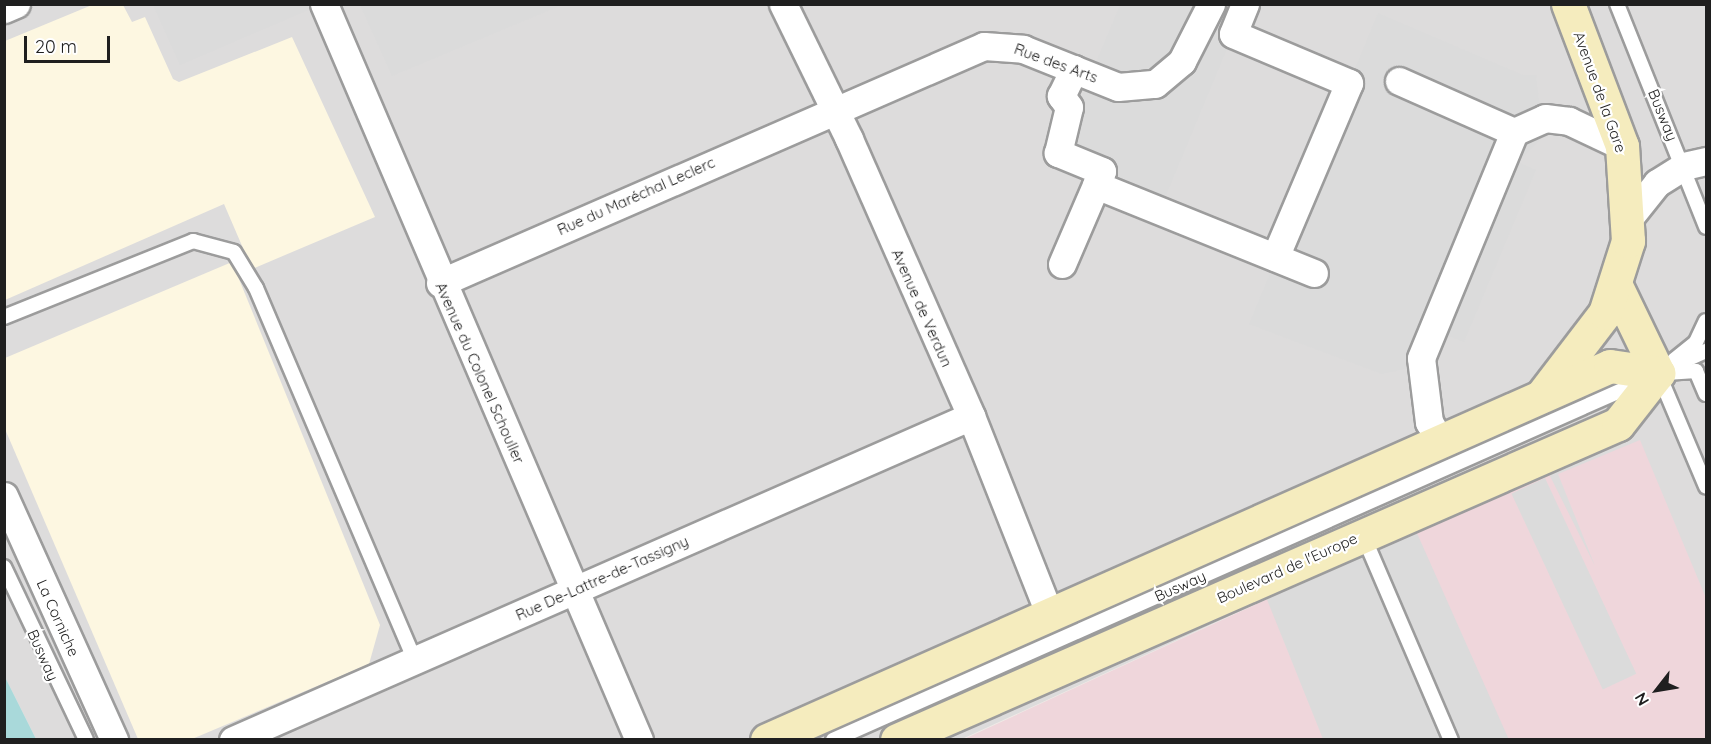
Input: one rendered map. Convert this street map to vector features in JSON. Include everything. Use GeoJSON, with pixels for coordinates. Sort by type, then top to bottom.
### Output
{"type":"FeatureCollection","features":[{"type":"Feature","properties":{"kind":"main road","name":"Avenue de la Gare"},"geometry":{"type":"LineString","coordinates":[[1547,388],[1592,333],[1617,288],[1629,218],[1622,146],[1568,4]]}},
{"type":"Feature","properties":{"kind":"main road"},"geometry":{"type":"LineString","coordinates":[[1617,288],[1658,373]]}},
{"type":"Feature","properties":{"kind":"main road"},"geometry":{"type":"LineString","coordinates":[[767,740],[1441,442],[1547,388],[1610,366],[1658,373]]}},
{"type":"Feature","properties":{"kind":"main road","name":"Boulevard de l'Europe"},"geometry":{"type":"LineString","coordinates":[[897,740],[1618,424],[1658,373]]}},
{"type":"Feature","properties":{"kind":"street"},"geometry":{"type":"LineString","coordinates":[[4,9],[16,4]]}},
{"type":"Feature","properties":{"kind":"street","name":"Avenue du Colonel Schouller"},"geometry":{"type":"LineString","coordinates":[[324,4],[440,283],[576,590],[639,740]]}},
{"type":"Feature","properties":{"kind":"street","name":"Avenue de Verdun"},"geometry":{"type":"LineString","coordinates":[[783,4],[971,416],[1050,616]]}},
{"type":"Feature","properties":{"kind":"street","name":"Rue des Arts"},"geometry":{"type":"LineString","coordinates":[[832,109],[984,46],[1016,47],[1118,87],[1155,84],[1182,61],[1211,4]]}},
{"type":"Feature","properties":{"kind":"street"},"geometry":{"type":"LineString","coordinates":[[1245,4],[1233,34],[1349,83],[1275,257]]}},
{"type":"Feature","properties":{"kind":"street"},"geometry":{"type":"LineString","coordinates":[[1062,264],[1102,171],[1058,153],[1069,106],[1061,96],[1074,69]]}},
{"type":"Feature","properties":{"kind":"street"},"geometry":{"type":"LineString","coordinates":[[1399,81],[1514,132]]}},
{"type":"Feature","properties":{"kind":"street","name":"Rue du Maréchal Leclerc"},"geometry":{"type":"LineString","coordinates":[[440,283],[832,109]]}},
{"type":"Feature","properties":{"kind":"street"},"geometry":{"type":"LineString","coordinates":[[1441,442],[1429,422],[1421,358],[1514,132],[1545,118],[1569,121],[1622,146]]}},
{"type":"Feature","properties":{"kind":"street"},"geometry":{"type":"LineString","coordinates":[[1629,218],[1657,183],[1695,163]]}},
{"type":"Feature","properties":{"kind":"street"},"geometry":{"type":"LineString","coordinates":[[1096,185],[1314,273]]}},
{"type":"Feature","properties":{"kind":"street","name":"Rue De-Lattre-de-Tassigny"},"geometry":{"type":"LineString","coordinates":[[233,740],[971,416]]}},
{"type":"Feature","properties":{"kind":"street","name":"La Corniche"},"geometry":{"type":"LineString","coordinates":[[4,496],[114,740]]}},
{"type":"Feature","properties":{"kind":"lane","name":"Busway"},"geometry":{"type":"LineString","coordinates":[[1617,4],[1695,163],[1707,227]]}},
{"type":"Feature","properties":{"kind":"lane"},"geometry":{"type":"LineString","coordinates":[[4,317],[193,241],[234,252],[256,288],[415,660]]}},
{"type":"Feature","properties":{"kind":"lane","name":"Busway"},"geometry":{"type":"LineString","coordinates":[[1658,373],[1696,342],[1707,321]]}},
{"type":"Feature","properties":{"kind":"lane","name":"Busway"},"geometry":{"type":"LineString","coordinates":[[833,740],[1528,435],[1707,351]]}},
{"type":"Feature","properties":{"kind":"lane"},"geometry":{"type":"LineString","coordinates":[[1707,394],[1696,371],[1658,373],[1707,486]]}},
{"type":"Feature","properties":{"kind":"lane"},"geometry":{"type":"LineString","coordinates":[[1528,435],[1547,388]]}},
{"type":"Feature","properties":{"kind":"lane"},"geometry":{"type":"LineString","coordinates":[[1363,535],[1451,740]]}},
{"type":"Feature","properties":{"kind":"lane","name":"Busway"},"geometry":{"type":"LineString","coordinates":[[4,567],[86,740]]}},
{"type":"Feature","properties":{"kind":"shaded area"},"geometry":{"type":"Polygon","coordinates":[[[322,4],[180,65],[153,5],[322,4]]]}},
{"type":"Feature","properties":{"kind":"shaded area"},"geometry":{"type":"Polygon","coordinates":[[[5,5],[1706,5],[1706,739],[1567,739],[1547,470],[962,739],[36,739],[5,677],[5,5]]]}},
{"type":"Feature","properties":{"kind":"shaded area"},"geometry":{"type":"Polygon","coordinates":[[[92,5],[123,5],[132,22],[145,17],[173,79],[179,82],[292,37],[375,217],[252,269],[224,204],[5,300],[5,41],[92,5]]]}},
{"type":"Feature","properties":{"kind":"shaded area"},"geometry":{"type":"Polygon","coordinates":[[[360,5],[562,5],[392,76],[360,5]]]}},
{"type":"Feature","properties":{"kind":"shaded area"},"geometry":{"type":"Polygon","coordinates":[[[1120,5],[1220,5],[1241,15],[1165,198],[1058,153],[1120,5]]]}},
{"type":"Feature","properties":{"kind":"shaded area"},"geometry":{"type":"Polygon","coordinates":[[[1378,13],[1523,75],[1536,75],[1543,137],[1518,162],[1536,170],[1464,342],[1444,334],[1437,362],[1382,374],[1249,324],[1378,13]]]}},
{"type":"Feature","properties":{"kind":"shaded area"},"geometry":{"type":"Polygon","coordinates":[[[232,262],[380,625],[369,664],[192,739],[138,739],[5,429],[5,358],[232,262]]]}},
{"type":"Feature","properties":{"kind":"shaded area"},"geometry":{"type":"Polygon","coordinates":[[[1640,440],[1706,598],[1706,739],[962,740],[1547,470],[1595,566],[1558,474],[1640,440]]]}},
{"type":"Feature","properties":{"kind":"shaded area"},"geometry":{"type":"Polygon","coordinates":[[[1545,478],[1636,674],[1603,689],[1511,494],[1545,478]]]}},
{"type":"Feature","properties":{"kind":"shaded area"},"geometry":{"type":"Polygon","coordinates":[[[1416,531],[1509,739],[1460,740],[1375,549],[1416,531]]]}},
{"type":"Feature","properties":{"kind":"shaded area"},"geometry":{"type":"Polygon","coordinates":[[[1367,544],[1449,739],[1323,739],[1264,592],[1367,544]]]}},
{"type":"Feature","properties":{"kind":"water"},"geometry":{"type":"Polygon","coordinates":[[[5,677],[36,739],[5,739],[5,677]]]}}]}
